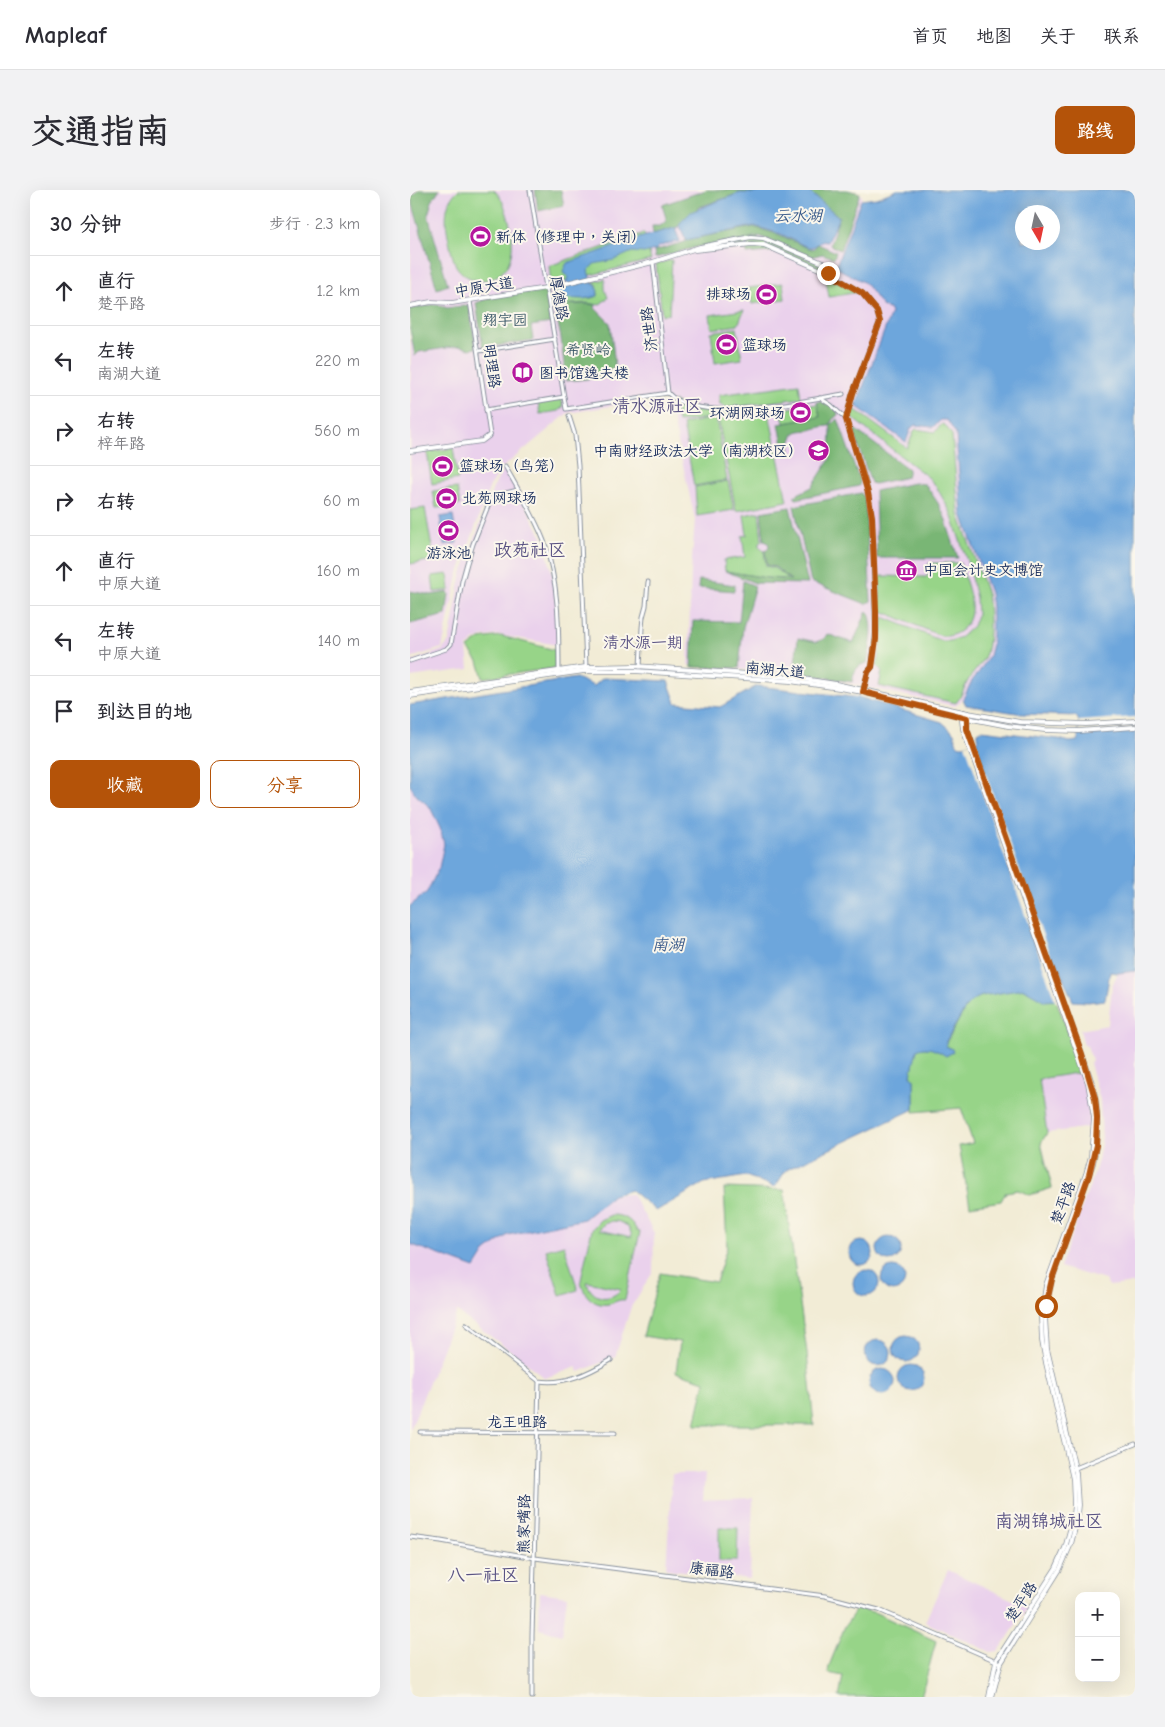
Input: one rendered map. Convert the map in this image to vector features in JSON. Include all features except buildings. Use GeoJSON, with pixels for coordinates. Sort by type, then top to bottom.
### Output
{"type":"FeatureCollection","features":[{"type":"Feature","properties":{"kind":"main road"},"geometry":{"type":"LineString","coordinates":[[695,250],[700,247],[749,237],[760,237],[823,263],[828,268],[828,273]]}},
{"type":"Feature","properties":{"kind":"main road"},"geometry":{"type":"LineString","coordinates":[[653,262],[695,250],[761,245],[828,273],[862,293],[877,311],[880,322],[853,393],[846,419],[868,493],[872,517],[876,639],[872,667],[868,672],[863,690]]}},
{"type":"Feature","properties":{"kind":"main road","name":"中原大道"},"geometry":{"type":"LineString","coordinates":[[410,306],[431,302],[449,304],[546,288],[653,262]]}},
{"type":"Feature","properties":{"kind":"main road"},"geometry":{"type":"LineString","coordinates":[[410,451],[482,441],[490,435]]}},
{"type":"Feature","properties":{"kind":"main road","name":"南湖大道"},"geometry":{"type":"LineString","coordinates":[[410,692],[586,667],[640,666],[790,677],[863,690],[1008,726],[1079,731],[1135,727]]}},
{"type":"Feature","properties":{"kind":"main road","name":"南湖大道"},"geometry":{"type":"LineString","coordinates":[[410,696],[584,671],[635,671],[790,681],[863,690]]}},
{"type":"Feature","properties":{"kind":"main road","name":"南湖大道"},"geometry":{"type":"LineString","coordinates":[[966,715],[1020,722],[1079,724],[1135,721]]}},
{"type":"Feature","properties":{"kind":"main road","name":"楚平路"},"geometry":{"type":"LineString","coordinates":[[966,715],[962,725],[1094,1093],[1097,1111],[1097,1138],[1091,1168],[1052,1279],[1046,1306],[1045,1326],[1047,1349],[1073,1468],[1078,1497],[1078,1513],[1073,1538],[1060,1569],[998,1662],[991,1697]]}},
{"type":"Feature","properties":{"kind":"street","name":"厚德路"},"geometry":{"type":"LineString","coordinates":[[530,190],[566,409],[668,393]]}},
{"type":"Feature","properties":{"kind":"street","name":"济世路"},"geometry":{"type":"LineString","coordinates":[[653,262],[668,393]]}},
{"type":"Feature","properties":{"kind":"street","name":"明理路"},"geometry":{"type":"LineString","coordinates":[[470,301],[490,435]]}},
{"type":"Feature","properties":{"kind":"street"},"geometry":{"type":"LineString","coordinates":[[478,351],[555,339]]}},
{"type":"Feature","properties":{"kind":"street"},"geometry":{"type":"LineString","coordinates":[[668,393],[687,404],[717,410],[737,409],[843,394]]}},
{"type":"Feature","properties":{"kind":"street"},"geometry":{"type":"LineString","coordinates":[[486,410],[564,397]]}},
{"type":"Feature","properties":{"kind":"street"},"geometry":{"type":"LineString","coordinates":[[820,398],[831,404],[846,419]]}},
{"type":"Feature","properties":{"kind":"street"},"geometry":{"type":"LineString","coordinates":[[569,416],[575,435],[578,460],[586,667]]}},
{"type":"Feature","properties":{"kind":"street"},"geometry":{"type":"LineString","coordinates":[[505,466],[531,512],[544,541],[551,567],[557,607],[559,671]]}},
{"type":"Feature","properties":{"kind":"street"},"geometry":{"type":"LineString","coordinates":[[410,661],[446,648],[451,644],[462,581],[492,496],[518,490]]}},
{"type":"Feature","properties":{"kind":"street"},"geometry":{"type":"LineString","coordinates":[[640,666],[643,617],[648,582]]}},
{"type":"Feature","properties":{"kind":"street"},"geometry":{"type":"LineString","coordinates":[[466,1324],[539,1381],[552,1382],[577,1377],[599,1368],[611,1360]]}},
{"type":"Feature","properties":{"kind":"street","name":"熊家嘴路"},"geometry":{"type":"LineString","coordinates":[[532,1697],[539,1381]]}},
{"type":"Feature","properties":{"kind":"street","name":"龙王咀路"},"geometry":{"type":"LineString","coordinates":[[420,1432],[615,1433]]}},
{"type":"Feature","properties":{"kind":"street"},"geometry":{"type":"LineString","coordinates":[[1073,1468],[1135,1444]]}},
{"type":"Feature","properties":{"kind":"street","name":"康福路"},"geometry":{"type":"LineString","coordinates":[[410,1537],[535,1558],[845,1600],[879,1610],[998,1662]]}},
{"type":"Feature","properties":{"kind":"shaded area","name":"中南财经政法大学（南湖校区）"},"geometry":{"type":"Polygon","coordinates":[[[411,190],[847,190],[860,193],[862,197],[836,266],[865,283],[882,306],[889,309],[891,313],[856,406],[906,442],[911,428],[915,425],[933,427],[940,420],[947,420],[956,434],[961,514],[990,593],[992,644],[989,656],[972,681],[963,699],[954,706],[847,683],[787,673],[688,665],[695,520],[674,424],[666,397],[568,413],[502,468],[490,486],[458,576],[442,648],[410,658],[411,190]]]}},
{"type":"Feature","properties":{"kind":"shaded area"},"geometry":{"type":"Polygon","coordinates":[[[503,470],[507,470],[507,476],[514,483],[544,541],[555,584],[558,645],[499,635],[482,637],[467,647],[469,669],[410,677],[410,662],[442,650],[449,642],[461,576],[493,488],[503,470]]]}},
{"type":"Feature","properties":{"kind":"shaded area"},"geometry":{"type":"Polygon","coordinates":[[[410,785],[416,795],[430,807],[440,828],[444,844],[439,868],[427,892],[410,906],[410,785]]]}},
{"type":"Feature","properties":{"kind":"shaded area"},"geometry":{"type":"Polygon","coordinates":[[[1130,970],[1135,971],[1135,1283],[1109,1286],[1105,1280],[1060,1267],[1093,1177],[1102,1138],[1100,1100],[1090,1063],[1092,1060],[1087,1046],[1084,1045],[1080,1030],[1108,1025],[1112,986],[1118,973],[1130,970]]]}},
{"type":"Feature","properties":{"kind":"shaded area"},"geometry":{"type":"Polygon","coordinates":[[[1083,1072],[1091,1127],[1047,1133],[1039,1079],[1083,1072]]]}},
{"type":"Feature","properties":{"kind":"shaded area"},"geometry":{"type":"Polygon","coordinates":[[[632,1194],[654,1233],[653,1272],[631,1307],[615,1357],[579,1372],[577,1367],[545,1378],[457,1312],[410,1430],[410,1244],[475,1268],[485,1252],[508,1235],[584,1219],[613,1195],[632,1194]]]}},
{"type":"Feature","properties":{"kind":"shaded area"},"geometry":{"type":"Polygon","coordinates":[[[672,1474],[705,1474],[703,1500],[753,1498],[750,1579],[666,1569],[672,1474]]]}},
{"type":"Feature","properties":{"kind":"shaded area"},"geometry":{"type":"Polygon","coordinates":[[[948,1570],[1028,1607],[999,1651],[991,1652],[925,1622],[948,1570]]]}},
{"type":"Feature","properties":{"kind":"shaded area"},"geometry":{"type":"Polygon","coordinates":[[[540,1592],[567,1596],[562,1635],[539,1629],[540,1592]]]}},
{"type":"Feature","properties":{"kind":"green space"},"geometry":{"type":"Polygon","coordinates":[[[418,190],[440,190],[433,198],[428,215],[448,285],[437,289],[411,198],[418,190]]]}},
{"type":"Feature","properties":{"kind":"green space","name":"新体（修理中，关闭）"},"geometry":{"type":"Polygon","coordinates":[[[458,190],[494,190],[504,204],[511,230],[512,250],[506,267],[501,274],[494,278],[477,280],[469,278],[456,266],[451,251],[446,217],[450,200],[458,190]]]}},
{"type":"Feature","properties":{"kind":"green space"},"geometry":{"type":"Polygon","coordinates":[[[535,190],[561,190],[564,206],[538,211],[535,190]]]}},
{"type":"Feature","properties":{"kind":"green space"},"geometry":{"type":"Polygon","coordinates":[[[706,190],[766,190],[754,193],[740,193],[699,207],[678,227],[653,234],[652,226],[660,226],[666,221],[662,205],[706,190]]]}},
{"type":"Feature","properties":{"kind":"green space"},"geometry":{"type":"Polygon","coordinates":[[[807,190],[847,190],[860,193],[840,250],[830,245],[839,217],[807,190]]]}},
{"type":"Feature","properties":{"kind":"green space"},"geometry":{"type":"Polygon","coordinates":[[[754,227],[780,235],[808,248],[813,249],[818,244],[836,252],[834,258],[822,254],[811,257],[759,236],[697,247],[655,258],[654,251],[685,242],[686,240],[754,227]]]}},
{"type":"Feature","properties":{"kind":"green space"},"geometry":{"type":"Polygon","coordinates":[[[644,233],[651,260],[551,285],[549,266],[644,233]]]}},
{"type":"Feature","properties":{"kind":"green space"},"geometry":{"type":"Polygon","coordinates":[[[755,238],[776,244],[825,266],[827,270],[779,251],[747,254],[746,247],[702,252],[704,247],[755,238]]]}},
{"type":"Feature","properties":{"kind":"green space"},"geometry":{"type":"Polygon","coordinates":[[[672,260],[669,314],[662,315],[656,264],[672,260]]]}},
{"type":"Feature","properties":{"kind":"green space"},"geometry":{"type":"Polygon","coordinates":[[[825,274],[829,276],[859,292],[829,297],[825,274]]]}},
{"type":"Feature","properties":{"kind":"green space"},"geometry":{"type":"Polygon","coordinates":[[[605,279],[605,289],[608,298],[599,305],[587,303],[554,305],[552,291],[565,288],[557,293],[558,299],[563,297],[593,298],[598,295],[597,284],[592,282],[605,279]]]}},
{"type":"Feature","properties":{"kind":"green space","name":"排球场"},"geometry":{"type":"Polygon","coordinates":[[[783,283],[785,299],[752,304],[749,288],[783,283]]]}},
{"type":"Feature","properties":{"kind":"green space","name":"翔宇园"},"geometry":{"type":"Polygon","coordinates":[[[546,289],[551,323],[531,326],[533,340],[483,348],[476,303],[491,297],[546,289]]]}},
{"type":"Feature","properties":{"kind":"green space"},"geometry":{"type":"Polygon","coordinates":[[[436,304],[447,308],[469,305],[476,348],[469,349],[460,346],[419,352],[415,356],[410,329],[410,309],[436,304]]]}},
{"type":"Feature","properties":{"kind":"green space","name":"希贤岭"},"geometry":{"type":"Polygon","coordinates":[[[554,305],[596,305],[595,308],[610,323],[615,365],[606,374],[600,376],[566,381],[561,338],[554,305]]]}},
{"type":"Feature","properties":{"kind":"green space","name":"篮球场"},"geometry":{"type":"Polygon","coordinates":[[[744,310],[738,325],[712,329],[710,315],[744,310]]]}},
{"type":"Feature","properties":{"kind":"green space","name":"篮球场"},"geometry":{"type":"Polygon","coordinates":[[[737,328],[742,359],[715,363],[711,332],[737,328]]]}},
{"type":"Feature","properties":{"kind":"green space"},"geometry":{"type":"Polygon","coordinates":[[[799,384],[801,398],[727,408],[720,405],[719,395],[799,384]]]}},
{"type":"Feature","properties":{"kind":"green space"},"geometry":{"type":"Polygon","coordinates":[[[562,399],[563,407],[558,411],[540,414],[538,403],[562,399]]]}},
{"type":"Feature","properties":{"kind":"green space"},"geometry":{"type":"Polygon","coordinates":[[[674,401],[685,406],[708,411],[731,412],[767,409],[768,411],[678,422],[674,401]]]}},
{"type":"Feature","properties":{"kind":"green space"},"geometry":{"type":"Polygon","coordinates":[[[825,401],[837,410],[838,415],[829,426],[797,432],[791,440],[789,454],[785,454],[779,424],[820,417],[817,402],[825,401]]]}},
{"type":"Feature","properties":{"kind":"green space","name":"环湖网球场"},"geometry":{"type":"Polygon","coordinates":[[[818,404],[820,417],[784,423],[781,409],[818,404]]]}},
{"type":"Feature","properties":{"kind":"green space"},"geometry":{"type":"Polygon","coordinates":[[[853,408],[907,448],[916,429],[935,432],[942,424],[945,425],[952,435],[959,514],[987,594],[989,624],[989,640],[985,657],[969,679],[956,703],[879,686],[882,671],[877,666],[882,638],[883,617],[942,641],[950,641],[961,637],[973,626],[977,615],[976,598],[967,561],[950,511],[937,488],[929,478],[852,418],[850,415],[853,408]]]}},
{"type":"Feature","properties":{"kind":"green space"},"geometry":{"type":"Polygon","coordinates":[[[769,413],[787,501],[736,511],[718,419],[769,413]]]}},
{"type":"Feature","properties":{"kind":"green space"},"geometry":{"type":"Polygon","coordinates":[[[716,418],[727,480],[694,486],[683,424],[716,418]]]}},
{"type":"Feature","properties":{"kind":"green space"},"geometry":{"type":"Polygon","coordinates":[[[838,419],[860,482],[859,486],[796,499],[794,496],[812,487],[830,459],[830,425],[838,419]]]}},
{"type":"Feature","properties":{"kind":"green space"},"geometry":{"type":"Polygon","coordinates":[[[853,430],[856,430],[908,469],[907,477],[871,483],[853,430]]]}},
{"type":"Feature","properties":{"kind":"green space","name":"篮球场（鸟笼）"},"geometry":{"type":"Polygon","coordinates":[[[453,448],[458,479],[432,484],[427,452],[453,448]]]}},
{"type":"Feature","properties":{"kind":"green space"},"geometry":{"type":"Polygon","coordinates":[[[728,481],[734,510],[697,516],[695,487],[728,481]]]}},
{"type":"Feature","properties":{"kind":"green space"},"geometry":{"type":"Polygon","coordinates":[[[914,483],[925,484],[938,503],[944,515],[958,558],[877,558],[875,491],[914,483]]]}},
{"type":"Feature","properties":{"kind":"green space","name":"北苑网球场"},"geometry":{"type":"Polygon","coordinates":[[[457,488],[460,505],[436,508],[433,491],[457,488]]]}},
{"type":"Feature","properties":{"kind":"green space"},"geometry":{"type":"Polygon","coordinates":[[[861,493],[865,498],[871,601],[866,604],[811,582],[794,506],[861,493]]]}},
{"type":"Feature","properties":{"kind":"green space"},"geometry":{"type":"Polygon","coordinates":[[[790,507],[808,584],[755,583],[725,571],[791,580],[775,567],[767,565],[765,551],[769,545],[764,541],[761,512],[790,507]]]}},
{"type":"Feature","properties":{"kind":"green space"},"geometry":{"type":"Polygon","coordinates":[[[425,508],[434,560],[410,564],[410,510],[425,508]]]}},
{"type":"Feature","properties":{"kind":"green space"},"geometry":{"type":"Polygon","coordinates":[[[759,512],[762,541],[759,543],[759,547],[764,551],[766,566],[774,568],[790,579],[767,578],[725,571],[724,560],[745,557],[742,536],[747,535],[744,515],[759,512]]]}},
{"type":"Feature","properties":{"kind":"green space"},"geometry":{"type":"Polygon","coordinates":[[[929,563],[960,563],[971,608],[967,624],[955,634],[941,636],[882,611],[880,606],[880,578],[882,576],[926,577],[928,575],[929,563]]]}},
{"type":"Feature","properties":{"kind":"green space"},"geometry":{"type":"Polygon","coordinates":[[[448,574],[450,590],[434,592],[432,576],[448,574]]]}},
{"type":"Feature","properties":{"kind":"green space"},"geometry":{"type":"Polygon","coordinates":[[[699,580],[735,585],[734,591],[698,588],[699,580]]]}},
{"type":"Feature","properties":{"kind":"green space"},"geometry":{"type":"Polygon","coordinates":[[[743,581],[755,586],[743,627],[739,668],[691,667],[693,621],[739,622],[743,581]]]}},
{"type":"Feature","properties":{"kind":"green space"},"geometry":{"type":"Polygon","coordinates":[[[410,591],[431,595],[448,592],[446,615],[410,624],[410,591]]]}},
{"type":"Feature","properties":{"kind":"green space"},"geometry":{"type":"Polygon","coordinates":[[[867,611],[871,619],[871,645],[867,663],[860,665],[856,670],[852,682],[794,672],[798,638],[816,642],[824,639],[827,634],[853,643],[867,611]]]}},
{"type":"Feature","properties":{"kind":"green space"},"geometry":{"type":"Polygon","coordinates":[[[501,636],[555,650],[555,668],[483,678],[478,661],[468,648],[480,639],[501,636]]]}},
{"type":"Feature","properties":{"kind":"green space"},"geometry":{"type":"Polygon","coordinates":[[[1020,989],[1029,991],[1046,1000],[1056,1000],[1083,1072],[1039,1079],[1047,1133],[1041,1143],[1052,1188],[1030,1195],[1018,1190],[1006,1192],[1001,1201],[970,1206],[959,1146],[973,1143],[961,1108],[914,1112],[914,1080],[911,1074],[916,1052],[918,1048],[931,1048],[946,1055],[952,1049],[945,1045],[966,1007],[973,1000],[981,996],[1020,989]]]}},
{"type":"Feature","properties":{"kind":"green space"},"geometry":{"type":"Polygon","coordinates":[[[724,1188],[784,1190],[807,1353],[814,1425],[695,1425],[705,1381],[676,1372],[680,1342],[643,1336],[660,1273],[716,1282],[727,1247],[724,1188]]]}},
{"type":"Feature","properties":{"kind":"green space"},"geometry":{"type":"Polygon","coordinates":[[[611,1215],[624,1217],[640,1232],[625,1300],[609,1304],[598,1303],[586,1295],[581,1280],[592,1229],[600,1220],[611,1215]],[[612,1221],[604,1224],[599,1230],[632,1237],[630,1230],[625,1225],[612,1221]],[[588,1282],[592,1292],[601,1297],[612,1296],[621,1289],[588,1282]]]}},
{"type":"Feature","properties":{"kind":"green space"},"geometry":{"type":"Polygon","coordinates":[[[564,1245],[578,1290],[560,1295],[546,1250],[564,1245]]]}},
{"type":"Feature","properties":{"kind":"green space"},"geometry":{"type":"Polygon","coordinates":[[[719,1528],[738,1528],[737,1561],[719,1561],[719,1528]]]}},
{"type":"Feature","properties":{"kind":"green space"},"geometry":{"type":"Polygon","coordinates":[[[857,1608],[876,1613],[936,1641],[921,1697],[839,1697],[843,1676],[828,1673],[829,1666],[845,1626],[857,1608]]]}},
{"type":"Feature","properties":{"kind":"water","name":"云水湖"},"geometry":{"type":"Polygon","coordinates":[[[766,190],[807,190],[839,217],[827,242],[821,241],[813,247],[807,247],[781,234],[754,226],[686,240],[679,224],[691,212],[740,193],[754,193],[766,190]]]}},
{"type":"Feature","properties":{"kind":"water","name":"南湖"},"geometry":{"type":"Polygon","coordinates":[[[897,190],[1135,190],[1135,971],[1110,972],[1105,1000],[1073,1001],[1059,968],[1046,971],[1056,1000],[1045,1001],[1024,989],[982,996],[973,1000],[966,1007],[946,1041],[946,1046],[952,1049],[953,1052],[946,1056],[932,1049],[924,1048],[917,1050],[911,1075],[914,1080],[914,1109],[786,1170],[775,1187],[746,1176],[704,1183],[656,1211],[631,1190],[613,1195],[584,1219],[508,1235],[485,1252],[475,1268],[410,1244],[410,906],[427,892],[439,868],[444,844],[440,828],[430,807],[416,795],[410,785],[410,705],[576,678],[594,686],[603,678],[668,681],[676,703],[720,707],[757,686],[861,698],[942,722],[954,733],[957,744],[960,746],[978,740],[978,732],[981,730],[1059,739],[1070,742],[1077,741],[1078,739],[1079,721],[1076,716],[1023,714],[966,705],[963,699],[972,681],[989,656],[992,644],[990,593],[962,514],[956,434],[947,420],[941,420],[933,427],[915,425],[911,428],[906,442],[856,406],[891,313],[889,309],[882,306],[865,283],[836,266],[861,200],[876,198],[897,190]]]}},
{"type":"Feature","properties":{"kind":"water"},"geometry":{"type":"Polygon","coordinates":[[[678,227],[675,229],[680,241],[660,246],[655,250],[644,253],[632,252],[614,260],[594,264],[588,271],[592,283],[597,286],[598,296],[583,299],[557,298],[558,291],[565,288],[568,276],[563,271],[567,263],[639,238],[678,227]]]}},
{"type":"Feature","properties":{"kind":"water","name":"游泳池"},"geometry":{"type":"Polygon","coordinates":[[[453,515],[457,543],[444,545],[440,517],[453,515]]]}},
{"type":"Feature","properties":{"kind":"water"},"geometry":{"type":"Polygon","coordinates":[[[889,1237],[898,1240],[901,1249],[898,1258],[889,1261],[880,1258],[877,1249],[880,1240],[889,1237]]]}},
{"type":"Feature","properties":{"kind":"water"},"geometry":{"type":"Polygon","coordinates":[[[861,1241],[870,1244],[873,1253],[870,1262],[861,1265],[852,1262],[849,1253],[852,1244],[861,1241]]]}},
{"type":"Feature","properties":{"kind":"water"},"geometry":{"type":"Polygon","coordinates":[[[893,1267],[902,1270],[905,1279],[902,1288],[893,1291],[884,1288],[881,1279],[884,1270],[893,1267]]]}},
{"type":"Feature","properties":{"kind":"water"},"geometry":{"type":"Polygon","coordinates":[[[866,1270],[875,1274],[879,1283],[875,1292],[866,1296],[857,1292],[853,1283],[857,1274],[866,1270]]]}},
{"type":"Feature","properties":{"kind":"water"},"geometry":{"type":"Polygon","coordinates":[[[906,1336],[915,1340],[919,1349],[915,1358],[906,1362],[897,1358],[893,1349],[897,1340],[906,1336]]]}},
{"type":"Feature","properties":{"kind":"water"},"geometry":{"type":"Polygon","coordinates":[[[878,1340],[887,1344],[891,1353],[887,1362],[878,1366],[869,1362],[865,1353],[869,1344],[878,1340]]]}},
{"type":"Feature","properties":{"kind":"water"},"geometry":{"type":"Polygon","coordinates":[[[911,1365],[920,1369],[924,1378],[920,1387],[911,1391],[902,1387],[898,1378],[902,1369],[911,1365]]]}},
{"type":"Feature","properties":{"kind":"water"},"geometry":{"type":"Polygon","coordinates":[[[882,1369],[891,1373],[895,1382],[891,1391],[882,1395],[873,1391],[869,1382],[873,1373],[882,1369]]]}},
{"type":"Feature","properties":{"kind":"pier"},"geometry":{"type":"Polygon","coordinates":[[[1135,717],[1135,731],[1079,734],[1079,721],[1135,717]]]}},
{"type":"Feature","properties":{"kind":"pier"},"geometry":{"type":"Polygon","coordinates":[[[974,741],[1056,972],[1049,973],[1058,1001],[1056,1003],[965,744],[974,741]]]}},
{"type":"Feature","properties":{"kind":"place","name":"新体（修理中，关闭）"},"geometry":{"type":"Point","coordinates":[480,237]}},
{"type":"Feature","properties":{"kind":"place","name":"排球场"},"geometry":{"type":"Point","coordinates":[767,294]}},
{"type":"Feature","properties":{"kind":"place","name":"篮球场"},"geometry":{"type":"Point","coordinates":[726,345]}},
{"type":"Feature","properties":{"kind":"place","name":"图书馆逸夫楼"},"geometry":{"type":"Point","coordinates":[523,373]}},
{"type":"Feature","properties":{"kind":"place","name":"环湖网球场"},"geometry":{"type":"Point","coordinates":[801,413]}},
{"type":"Feature","properties":{"kind":"place","name":"中南财经政法大学（南湖校区）"},"geometry":{"type":"Point","coordinates":[819,451]}},
{"type":"Feature","properties":{"kind":"place","name":"篮球场（鸟笼）"},"geometry":{"type":"Point","coordinates":[443,466]}},
{"type":"Feature","properties":{"kind":"place","name":"北苑网球场"},"geometry":{"type":"Point","coordinates":[446,498]}},
{"type":"Feature","properties":{"kind":"place","name":"游泳池"},"geometry":{"type":"Point","coordinates":[449,530]}},
{"type":"Feature","properties":{"kind":"place","name":"中国会计史文博馆"},"geometry":{"type":"Point","coordinates":[907,570]}},
{"type":"Feature","properties":{"kind":"district","name":"清水源社区"},"geometry":{"type":"Point","coordinates":[657,406]}},
{"type":"Feature","properties":{"kind":"district","name":"政苑社区"},"geometry":{"type":"Point","coordinates":[530,550]}},
{"type":"Feature","properties":{"kind":"district","name":"清水源一期"},"geometry":{"type":"Point","coordinates":[643,642]}},
{"type":"Feature","properties":{"kind":"district","name":"南湖锦城社区"},"geometry":{"type":"Point","coordinates":[1049,1521]}},
{"type":"Feature","properties":{"kind":"district","name":"八一社区"},"geometry":{"type":"Point","coordinates":[483,1575]}},
{"type":"Feature","properties":{"kind":"route"},"geometry":{"type":"LineString","coordinates":[[828,273],[862,293],[877,311],[880,318],[878,329],[853,393],[846,419],[848,432],[866,483],[872,517],[876,639],[872,667],[869,669],[863,692],[967,718],[967,729],[1092,1082],[1097,1111],[1094,1156],[1056,1267],[1046,1306]]}}]}
